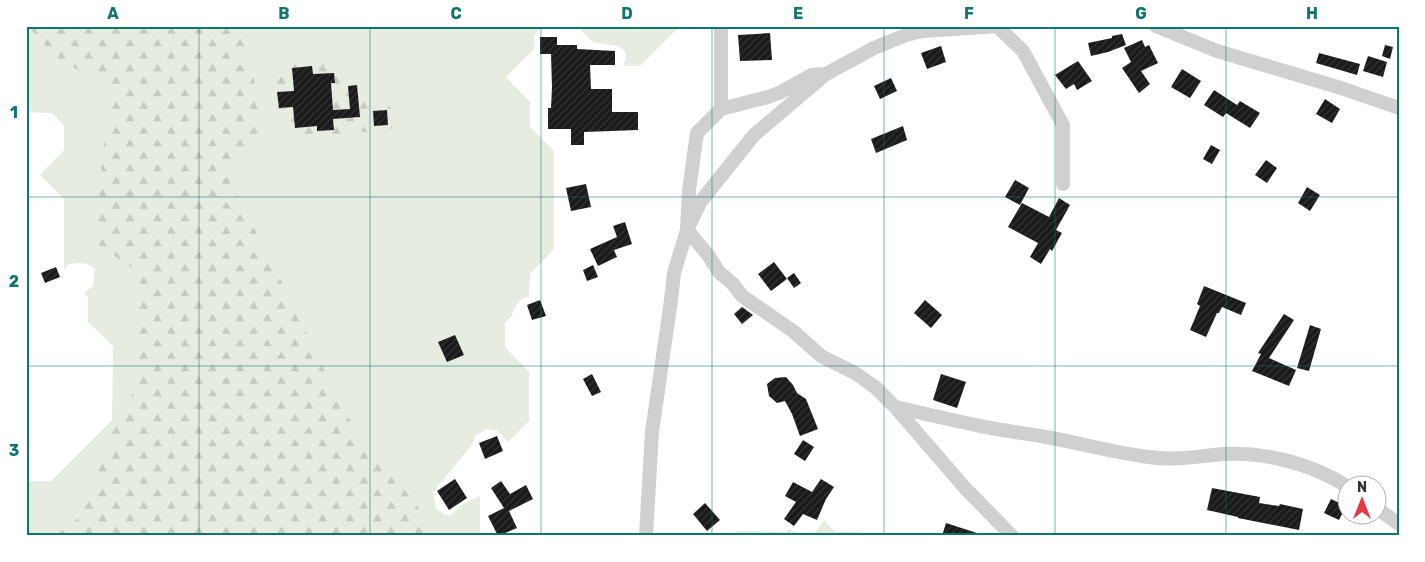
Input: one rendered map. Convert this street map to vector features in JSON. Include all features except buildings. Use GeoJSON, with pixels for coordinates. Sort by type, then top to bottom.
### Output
{"type":"FeatureCollection","features":[{"type":"Feature","properties":{"kind":"street"},"geometry":{"type":"LineString","coordinates":[[721,26],[721,109]]}},
{"type":"Feature","properties":{"kind":"street"},"geometry":{"type":"LineString","coordinates":[[646,536],[652,432],[674,272],[687,230],[701,201],[746,144],[826,74],[874,48],[906,35],[923,31],[999,26],[1023,51],[1062,125],[1063,184]]}},
{"type":"Feature","properties":{"kind":"street"},"geometry":{"type":"LineString","coordinates":[[1156,26],[1217,51],[1341,88],[1399,108]]}},
{"type":"Feature","properties":{"kind":"street"},"geometry":{"type":"LineString","coordinates":[[826,74],[812,75],[779,93],[721,109],[697,134],[689,190],[687,230],[708,255],[719,272],[733,284],[742,296],[793,332],[821,356],[855,373],[875,388],[895,407],[966,488],[1012,536]]}},
{"type":"Feature","properties":{"kind":"street"},"geometry":{"type":"LineString","coordinates":[[895,407],[992,428],[1150,458],[1186,459],[1226,454],[1280,459],[1304,466],[1338,481]]}},
{"type":"Feature","properties":{"kind":"street"},"geometry":{"type":"LineString","coordinates":[[1388,516],[1399,524]]}},
{"type":"Feature","properties":{"kind":"green space"},"geometry":{"type":"Polygon","coordinates":[[[26,26],[545,26],[535,35],[535,48],[506,77],[530,102],[530,127],[554,151],[554,249],[530,274],[529,296],[520,300],[512,316],[505,323],[505,347],[529,372],[529,421],[508,442],[498,431],[487,429],[476,435],[471,446],[433,492],[436,509],[445,515],[451,515],[463,504],[480,496],[480,536],[26,536],[26,481],[51,481],[112,420],[113,346],[88,322],[88,297],[84,293],[93,286],[95,269],[89,265],[78,263],[67,265],[64,271],[64,199],[40,175],[64,150],[64,126],[52,113],[26,112],[26,26]]]}},
{"type":"Feature","properties":{"kind":"green space"},"geometry":{"type":"Polygon","coordinates":[[[28,26],[244,26],[264,133],[228,177],[298,314],[343,411],[442,536],[55,536],[77,519],[96,480],[112,424],[139,384],[135,338],[141,274],[96,243],[102,158],[112,89],[54,56],[28,26]]]}},
{"type":"Feature","properties":{"kind":"green space"},"geometry":{"type":"Polygon","coordinates":[[[577,26],[680,26],[640,66],[623,66],[626,58],[625,51],[618,46],[593,42],[577,26]]]}},
{"type":"Feature","properties":{"kind":"green space"},"geometry":{"type":"Polygon","coordinates":[[[300,59],[315,60],[343,68],[351,75],[367,97],[384,101],[393,110],[393,127],[388,131],[376,134],[358,131],[341,134],[330,139],[297,137],[292,133],[274,100],[278,76],[285,67],[300,59]]]}},
{"type":"Feature","properties":{"kind":"green space"},"geometry":{"type":"Polygon","coordinates":[[[824,520],[835,532],[860,532],[864,536],[805,536],[813,535],[824,520]]]}},
{"type":"Feature","properties":{"kind":"green space"},"geometry":{"type":"Polygon","coordinates":[[[789,529],[805,536],[733,536],[737,531],[786,532],[789,529]]]}}]}
